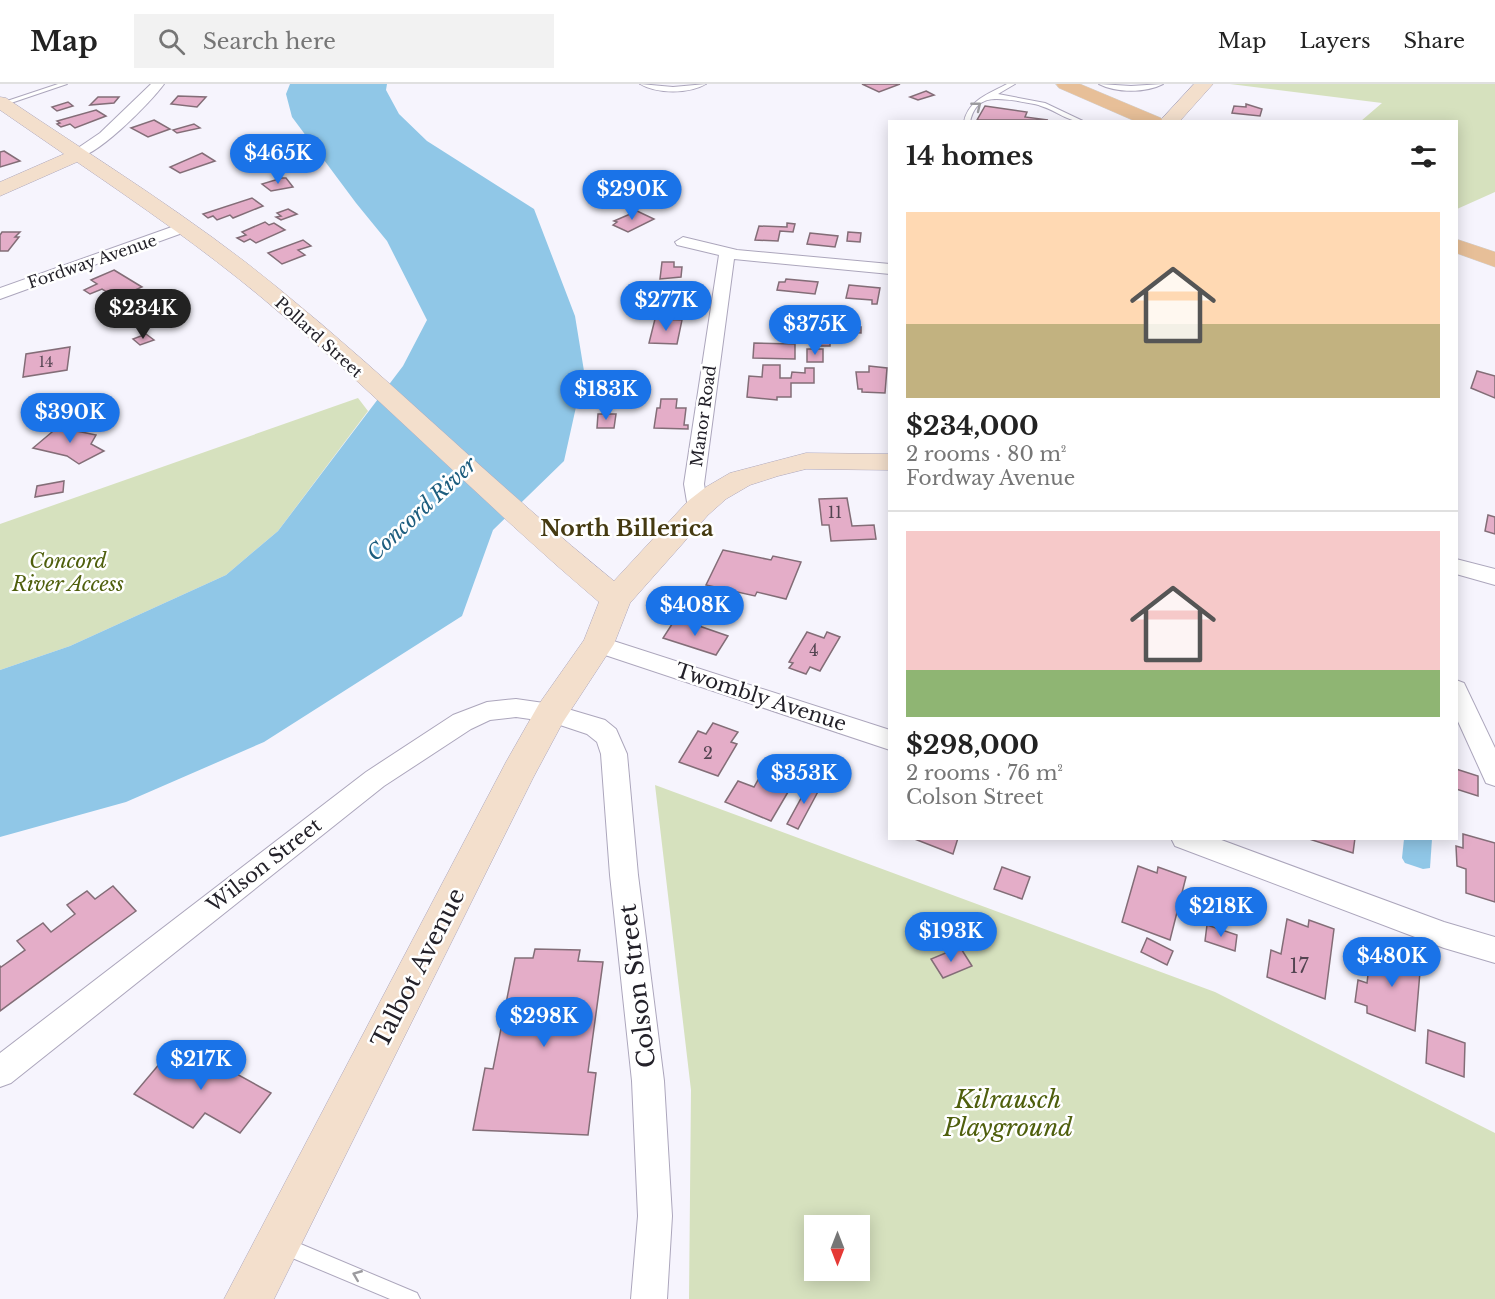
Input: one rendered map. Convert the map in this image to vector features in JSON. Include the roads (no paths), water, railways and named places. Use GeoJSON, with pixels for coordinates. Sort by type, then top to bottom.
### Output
{"type":"FeatureCollection","features":[{"type":"Feature","properties":{"kind":"main road"},"geometry":{"type":"LineString","coordinates":[[1065,84],[1149,120]]}},
{"type":"Feature","properties":{"kind":"main road"},"geometry":{"type":"LineString","coordinates":[[1458,246],[1495,260]]}},
{"type":"Feature","properties":{"kind":"street"},"geometry":{"type":"LineString","coordinates":[[0,190],[77,155],[105,136],[158,84]]}},
{"type":"Feature","properties":{"kind":"street"},"geometry":{"type":"LineString","coordinates":[[1170,120],[1204,84]]}},
{"type":"Feature","properties":{"kind":"street","name":"Pollard Street"},"geometry":{"type":"LineString","coordinates":[[2,103],[183,228],[269,292],[315,330],[563,556],[616,599]]}},
{"type":"Feature","properties":{"kind":"street","name":"Fordway Avenue"},"geometry":{"type":"LineString","coordinates":[[0,294],[183,228]]}},
{"type":"Feature","properties":{"kind":"street"},"geometry":{"type":"LineString","coordinates":[[683,243],[727,253],[888,269]]}},
{"type":"Feature","properties":{"kind":"street","name":"Manor Road"},"geometry":{"type":"LineString","coordinates":[[698,508],[693,484],[727,253]]}},
{"type":"Feature","properties":{"kind":"street"},"geometry":{"type":"LineString","coordinates":[[598,644],[616,599],[698,508],[716,494],[740,479],[806,461],[888,462]]}},
{"type":"Feature","properties":{"kind":"street"},"geometry":{"type":"LineString","coordinates":[[1458,567],[1495,577]]}},
{"type":"Feature","properties":{"kind":"street","name":"Talbot Avenue"},"geometry":{"type":"LineString","coordinates":[[248,1299],[518,772],[550,713],[598,644]]}},
{"type":"Feature","properties":{"kind":"street","name":"Twombly Avenue"},"geometry":{"type":"LineString","coordinates":[[598,644],[888,739]]}},
{"type":"Feature","properties":{"kind":"street"},"geometry":{"type":"LineString","coordinates":[[1458,693],[1495,776]]}},
{"type":"Feature","properties":{"kind":"street","name":"Wilson Street"},"geometry":{"type":"LineString","coordinates":[[0,1072],[375,779],[462,722],[487,711],[516,708],[550,713]]}},
{"type":"Feature","properties":{"kind":"street","name":"Colson Street"},"geometry":{"type":"LineString","coordinates":[[550,713],[596,727],[607,736],[614,754],[624,875],[648,1081],[655,1216],[649,1299]]}},
{"type":"Feature","properties":{"kind":"street"},"geometry":{"type":"LineString","coordinates":[[1194,840],[1209,843],[1444,935],[1495,950]]}},
{"type":"Feature","properties":{"kind":"lane"},"geometry":{"type":"LineString","coordinates":[[2,103],[64,84]]}},
{"type":"Feature","properties":{"kind":"lane"},"geometry":{"type":"LineString","coordinates":[[644,84],[660,89],[677,89],[703,84]]}},
{"type":"Feature","properties":{"kind":"lane"},"geometry":{"type":"LineString","coordinates":[[967,120],[969,112],[975,104],[1012,84]]}},
{"type":"Feature","properties":{"kind":"lane"},"geometry":{"type":"LineString","coordinates":[[1102,84],[1128,88],[1160,84]]}},
{"type":"Feature","properties":{"kind":"lane"},"geometry":{"type":"LineString","coordinates":[[993,95],[1043,104],[1078,120]]}},
{"type":"Feature","properties":{"kind":"lane"},"geometry":{"type":"LineString","coordinates":[[277,1243],[411,1299]]}},
{"type":"Feature","properties":{"kind":"water","name":"Concord River"},"geometry":{"type":"Polygon","coordinates":[[[290,84],[387,84],[386,90],[399,114],[427,141],[534,209],[575,316],[584,371],[564,461],[493,530],[462,616],[264,742],[126,802],[0,837],[0,670],[70,646],[226,575],[278,531],[403,366],[427,320],[387,241],[292,117],[286,94],[290,84]]]}},
{"type":"Feature","properties":{"kind":"water"},"geometry":{"type":"Polygon","coordinates":[[[1404,840],[1432,840],[1430,868],[1423,869],[1405,863],[1402,858],[1404,840]]]}},
{"type":"Feature","properties":{"kind":"district","name":"North Billerica"},"geometry":{"type":"Point","coordinates":[627,528]}},
{"type":"Feature","properties":{"kind":"park label","name":"Concord River Access"},"geometry":{"type":"Point","coordinates":[68,572]}},
{"type":"Feature","properties":{"kind":"park label","name":"Kilrausch Playground"},"geometry":{"type":"Point","coordinates":[1008,1113]}}]}
